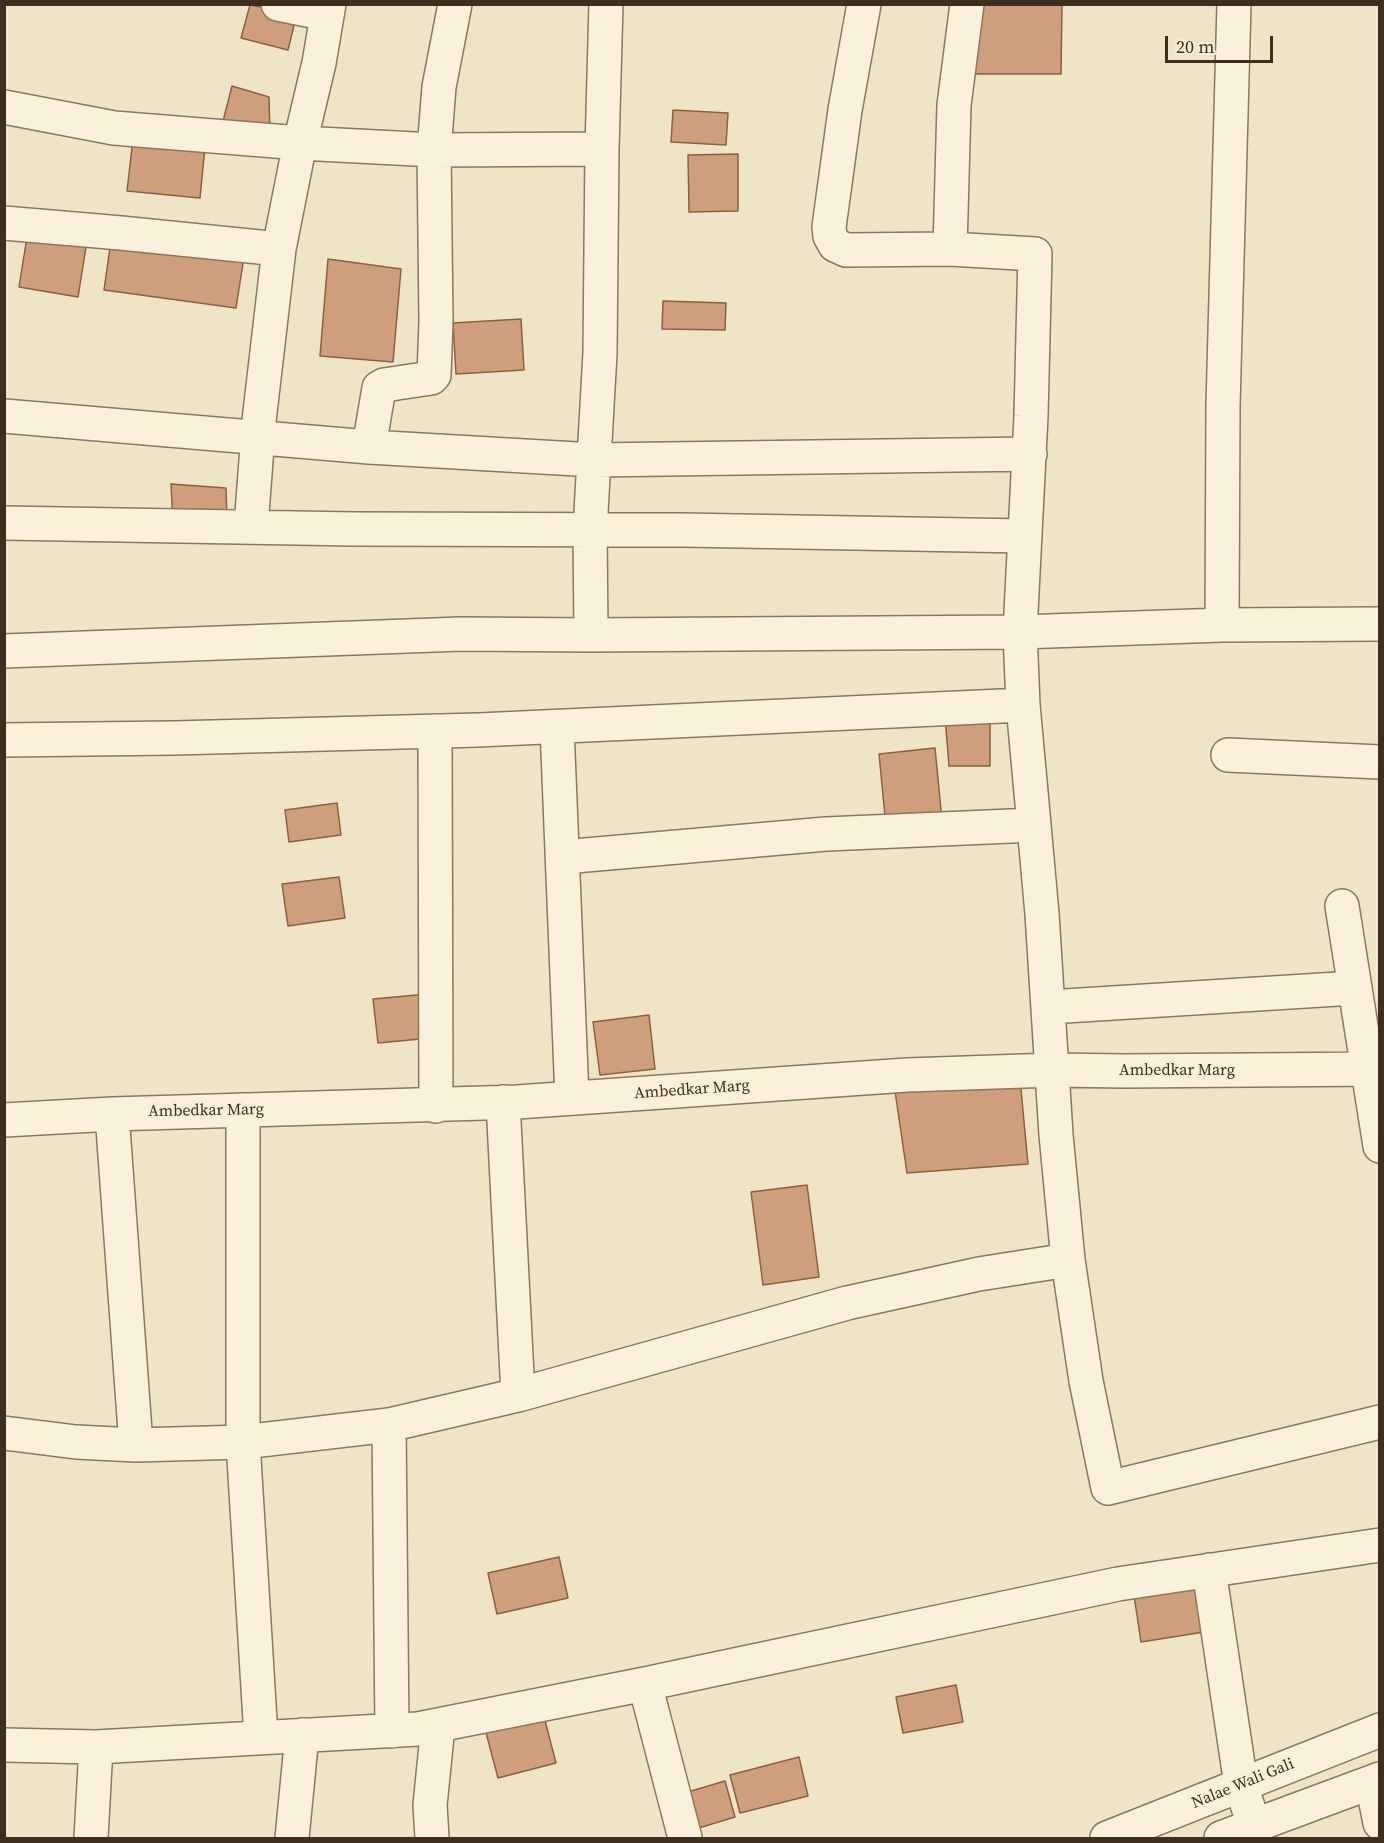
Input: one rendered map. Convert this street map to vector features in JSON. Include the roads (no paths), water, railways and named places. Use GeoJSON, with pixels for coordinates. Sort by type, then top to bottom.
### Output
{"type":"FeatureCollection","features":[{"type":"Feature","properties":{"kind":"street"},"geometry":{"type":"LineString","coordinates":[[251,526],[258,437],[279,249],[319,63],[328,9],[278,4]]}},
{"type":"Feature","properties":{"kind":"street"},"geometry":{"type":"LineString","coordinates":[[369,447],[379,388],[384,385],[431,378],[434,375],[436,322],[434,150],[440,87],[455,4]]}},
{"type":"Feature","properties":{"kind":"street"},"geometry":{"type":"LineString","coordinates":[[591,635],[590,530],[600,353],[606,4]]}},
{"type":"Feature","properties":{"kind":"street"},"geometry":{"type":"LineString","coordinates":[[864,4],[845,110],[829,227],[830,236],[835,245],[846,250],[950,249],[1035,254],[1030,454],[1020,632],[1023,705],[1049,1007],[1056,1135],[1068,1260],[1086,1381],[1108,1488],[1380,1422]]}},
{"type":"Feature","properties":{"kind":"street"},"geometry":{"type":"LineString","coordinates":[[950,249],[954,105],[967,4]]}},
{"type":"Feature","properties":{"kind":"street"},"geometry":{"type":"LineString","coordinates":[[1222,625],[1223,406],[1234,4]]}},
{"type":"Feature","properties":{"kind":"street"},"geometry":{"type":"LineString","coordinates":[[4,107],[114,128],[300,143],[434,150],[602,148]]}},
{"type":"Feature","properties":{"kind":"street"},"geometry":{"type":"LineString","coordinates":[[4,223],[121,232],[279,249]]}},
{"type":"Feature","properties":{"kind":"street"},"geometry":{"type":"LineString","coordinates":[[4,416],[369,447],[594,460],[1030,454]]}},
{"type":"Feature","properties":{"kind":"street"},"geometry":{"type":"LineString","coordinates":[[4,523],[1025,536]]}},
{"type":"Feature","properties":{"kind":"street"},"geometry":{"type":"LineString","coordinates":[[4,651],[461,634],[1020,632],[1222,625],[1380,624]]}},
{"type":"Feature","properties":{"kind":"street"},"geometry":{"type":"LineString","coordinates":[[4,740],[174,738],[558,727],[1023,705]]}},
{"type":"Feature","properties":{"kind":"street"},"geometry":{"type":"LineString","coordinates":[[558,727],[572,1098]]}},
{"type":"Feature","properties":{"kind":"street"},"geometry":{"type":"LineString","coordinates":[[435,731],[436,1106]]}},
{"type":"Feature","properties":{"kind":"street"},"geometry":{"type":"LineString","coordinates":[[1228,755],[1380,762]]}},
{"type":"Feature","properties":{"kind":"street"},"geometry":{"type":"LineString","coordinates":[[563,857],[826,834],[1034,825]]}},
{"type":"Feature","properties":{"kind":"street"},"geometry":{"type":"LineString","coordinates":[[1341,906],[1362,969],[1374,1069],[1380,1146]]}},
{"type":"Feature","properties":{"kind":"street"},"geometry":{"type":"LineString","coordinates":[[1049,1007],[1362,969]]}},
{"type":"Feature","properties":{"kind":"street","name":"Ambedkar Marg"},"geometry":{"type":"LineString","coordinates":[[4,1120],[112,1114],[436,1106],[907,1076],[1053,1070],[1374,1069]]}},
{"type":"Feature","properties":{"kind":"street"},"geometry":{"type":"LineString","coordinates":[[503,1102],[518,1395]]}},
{"type":"Feature","properties":{"kind":"street"},"geometry":{"type":"LineString","coordinates":[[243,1110],[243,1442],[261,1737]]}},
{"type":"Feature","properties":{"kind":"street"},"geometry":{"type":"LineString","coordinates":[[112,1114],[136,1445]]}},
{"type":"Feature","properties":{"kind":"street"},"geometry":{"type":"LineString","coordinates":[[4,1433],[76,1442],[136,1445],[243,1442],[389,1425],[518,1395],[847,1303],[959,1278],[1068,1260]]}},
{"type":"Feature","properties":{"kind":"street"},"geometry":{"type":"LineString","coordinates":[[389,1425],[392,1731]]}},
{"type":"Feature","properties":{"kind":"street"},"geometry":{"type":"LineString","coordinates":[[4,1745],[96,1747],[392,1731],[438,1726],[1118,1584],[1380,1545]]}},
{"type":"Feature","properties":{"kind":"street"},"geometry":{"type":"LineString","coordinates":[[1209,1570],[1241,1785],[1254,1832]]}},
{"type":"Feature","properties":{"kind":"street"},"geometry":{"type":"LineString","coordinates":[[645,1684],[685,1839]]}},
{"type":"Feature","properties":{"kind":"street"},"geometry":{"type":"LineString","coordinates":[[432,1839],[430,1805],[438,1726]]}},
{"type":"Feature","properties":{"kind":"street","name":"Nalae Wali Gali"},"geometry":{"type":"LineString","coordinates":[[1107,1839],[1380,1730]]}},
{"type":"Feature","properties":{"kind":"street"},"geometry":{"type":"LineString","coordinates":[[292,1839],[302,1735]]}},
{"type":"Feature","properties":{"kind":"street"},"geometry":{"type":"LineString","coordinates":[[91,1839],[96,1747]]}},
{"type":"Feature","properties":{"kind":"street"},"geometry":{"type":"LineString","coordinates":[[1221,1839],[1254,1832],[1376,1780],[1380,1823]]}}]}
